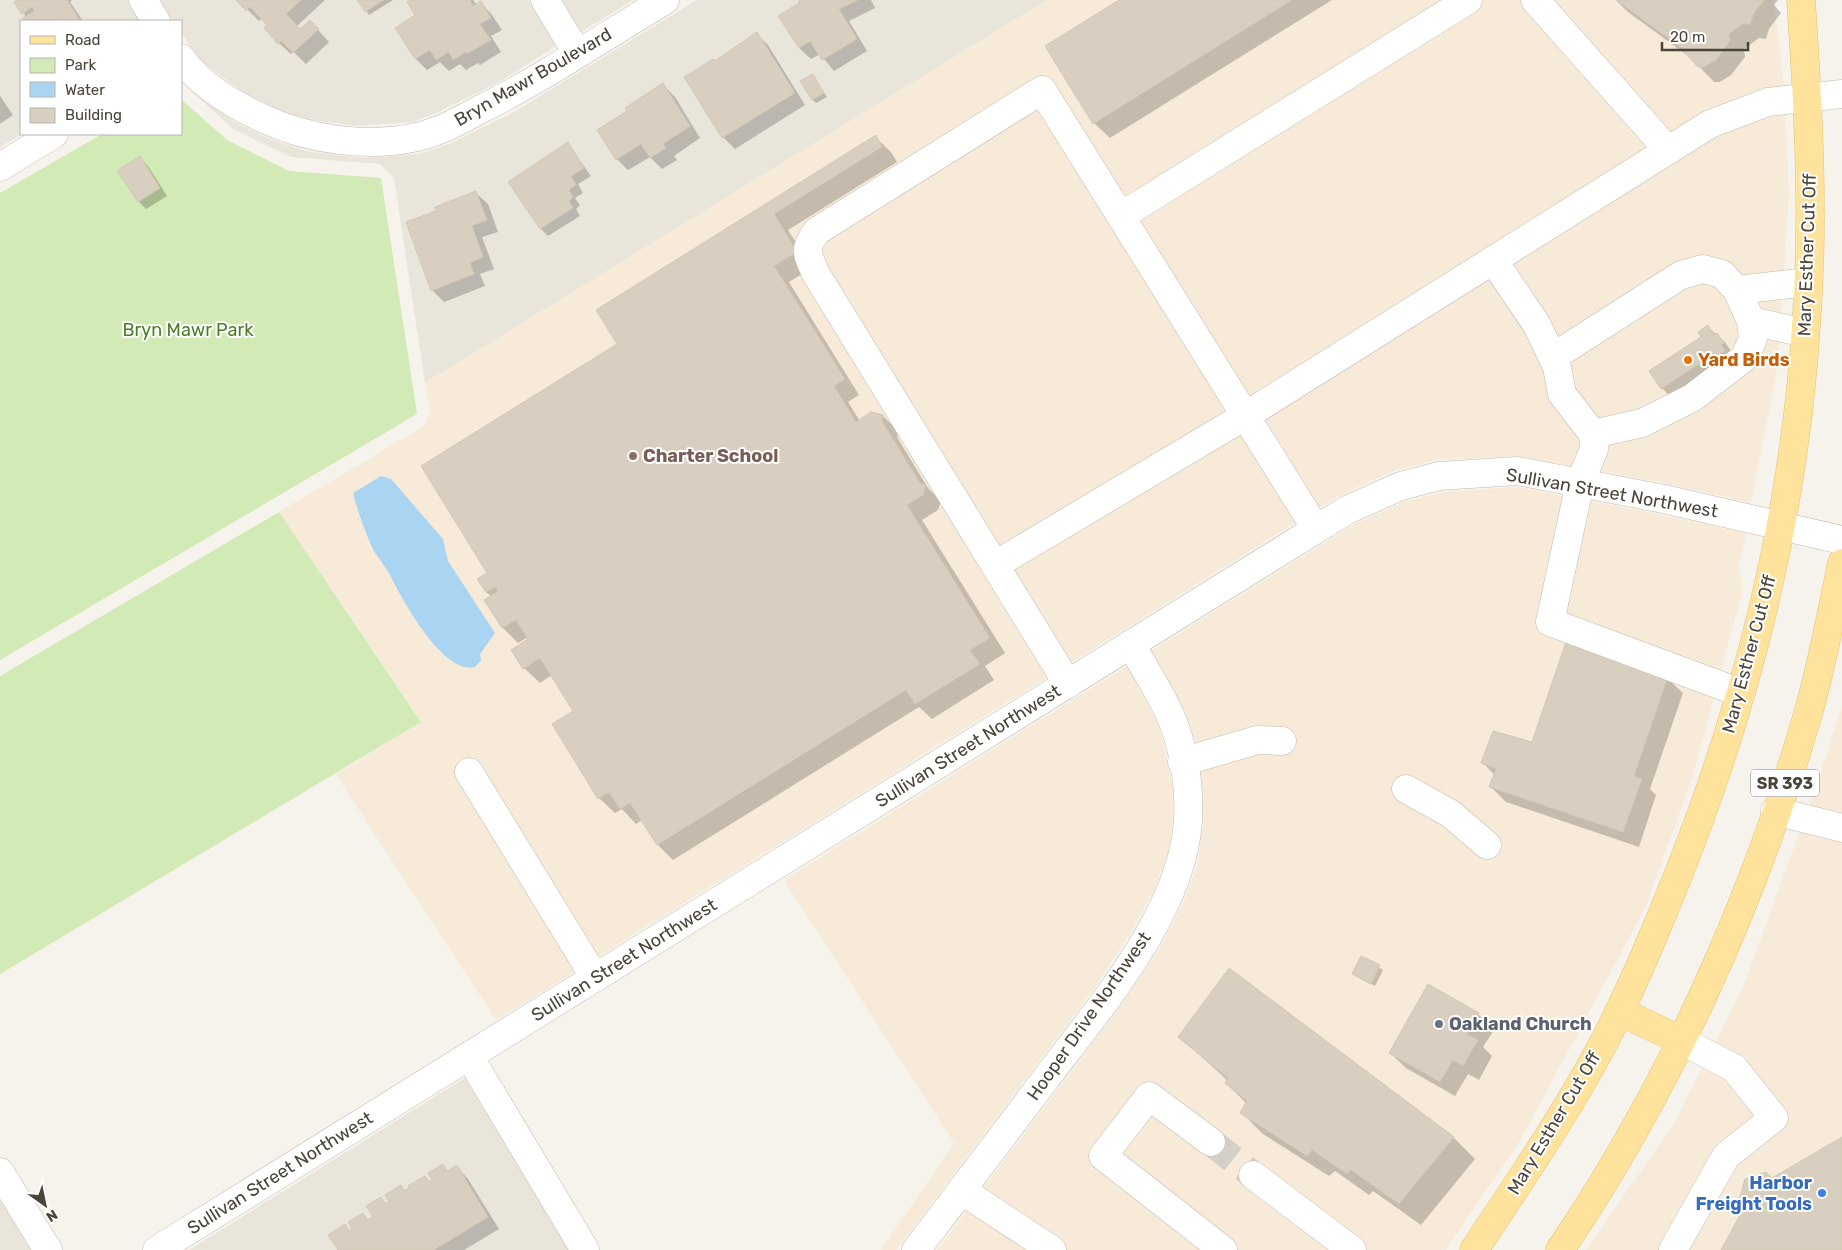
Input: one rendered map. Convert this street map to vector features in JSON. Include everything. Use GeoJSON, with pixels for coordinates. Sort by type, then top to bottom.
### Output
{"type":"FeatureCollection","features":[{"type":"Feature","properties":{"kind":"main road","name":"Mary Esther Cut Off"},"geometry":{"type":"LineString","coordinates":[[1474,1250],[1542,1147],[1604,1041],[1652,940],[1694,837],[1741,693],[1759,626],[1780,525],[1796,434],[1806,332],[1810,198],[1807,97],[1800,0]]}},
{"type":"Feature","properties":{"kind":"main road","name":"SR 393"},"geometry":{"type":"LineString","coordinates":[[1560,1250],[1632,1132],[1680,1040],[1752,881],[1807,717],[1842,562]]}},
{"type":"Feature","properties":{"kind":"main road"},"geometry":{"type":"LineString","coordinates":[[1618,1011],[1680,1040]]}},
{"type":"Feature","properties":{"kind":"street"},"geometry":{"type":"LineString","coordinates":[[143,0],[155,20]]}},
{"type":"Feature","properties":{"kind":"street"},"geometry":{"type":"LineString","coordinates":[[545,0],[577,53]]}},
{"type":"Feature","properties":{"kind":"street","name":"Bryn Mawr Boulevard"},"geometry":{"type":"LineString","coordinates":[[182,59],[192,73],[240,108],[275,124],[306,135],[358,142],[416,138],[441,130],[505,97],[665,0]]}},
{"type":"Feature","properties":{"kind":"street"},"geometry":{"type":"LineString","coordinates":[[1120,216],[1468,0]]}},
{"type":"Feature","properties":{"kind":"street"},"geometry":{"type":"LineString","coordinates":[[1535,0],[1668,150]]}},
{"type":"Feature","properties":{"kind":"street"},"geometry":{"type":"LineString","coordinates":[[1068,684],[816,274],[806,252],[808,242],[817,231],[1042,90],[1316,529]]}},
{"type":"Feature","properties":{"kind":"street"},"geometry":{"type":"LineString","coordinates":[[995,565],[1245,416],[1710,124],[1740,111],[1768,102],[1842,94]]}},
{"type":"Feature","properties":{"kind":"street"},"geometry":{"type":"LineString","coordinates":[[0,167],[52,135]]}},
{"type":"Feature","properties":{"kind":"street"},"geometry":{"type":"LineString","coordinates":[[1493,260],[1536,325],[1553,357],[1562,394],[1593,434],[1594,448],[1580,483],[1550,622],[1741,693]]}},
{"type":"Feature","properties":{"kind":"street"},"geometry":{"type":"LineString","coordinates":[[1553,357],[1681,275],[1703,269],[1722,274],[1737,290],[1750,321],[1754,339],[1744,358],[1692,398],[1642,423],[1593,434]]}},
{"type":"Feature","properties":{"kind":"street"},"geometry":{"type":"LineString","coordinates":[[1737,290],[1808,282]]}},
{"type":"Feature","properties":{"kind":"street"},"geometry":{"type":"LineString","coordinates":[[1750,321],[1806,332]]}},
{"type":"Feature","properties":{"kind":"street","name":"Sullivan Street Northwest"},"geometry":{"type":"LineString","coordinates":[[157,1250],[1316,529],[1347,510],[1392,490],[1438,476],[1517,471],[1664,499],[1842,540]]}},
{"type":"Feature","properties":{"kind":"street","name":"Hooper Drive Northwest"},"geometry":{"type":"LineString","coordinates":[[916,1250],[1104,1001],[1144,942],[1169,897],[1184,856],[1188,821],[1188,788],[1171,716],[1131,644]]}},
{"type":"Feature","properties":{"kind":"street"},"geometry":{"type":"LineString","coordinates":[[1182,762],[1257,740],[1282,740]]}},
{"type":"Feature","properties":{"kind":"street"},"geometry":{"type":"LineString","coordinates":[[469,772],[594,978]]}},
{"type":"Feature","properties":{"kind":"street"},"geometry":{"type":"LineString","coordinates":[[1406,788],[1451,814],[1487,845]]}},
{"type":"Feature","properties":{"kind":"street"},"geometry":{"type":"LineString","coordinates":[[1775,811],[1842,828]]}},
{"type":"Feature","properties":{"kind":"street"},"geometry":{"type":"LineString","coordinates":[[1674,1250],[1726,1156],[1774,1118],[1734,1068],[1680,1040]]}},
{"type":"Feature","properties":{"kind":"street"},"geometry":{"type":"LineString","coordinates":[[469,1056],[585,1250]]}},
{"type":"Feature","properties":{"kind":"street"},"geometry":{"type":"LineString","coordinates":[[1211,1142],[1149,1096],[1102,1156],[1222,1250]]}},
{"type":"Feature","properties":{"kind":"street"},"geometry":{"type":"LineString","coordinates":[[0,1172],[48,1250]]}},
{"type":"Feature","properties":{"kind":"street"},"geometry":{"type":"LineString","coordinates":[[1253,1175],[1352,1250]]}},
{"type":"Feature","properties":{"kind":"street"},"geometry":{"type":"LineString","coordinates":[[961,1190],[1043,1248]]}},
{"type":"Feature","properties":{"kind":"shaded area"},"geometry":{"type":"Polygon","coordinates":[[[0,0],[127,0],[139,20],[20,20],[20,135],[0,147],[0,0]]]}},
{"type":"Feature","properties":{"kind":"shaded area"},"geometry":{"type":"Polygon","coordinates":[[[160,0],[528,0],[556,46],[497,83],[434,114],[412,122],[356,126],[307,119],[279,110],[246,94],[202,62],[182,34],[182,20],[172,20],[160,0]]]}},
{"type":"Feature","properties":{"kind":"shaded area"},"geometry":{"type":"Polygon","coordinates":[[[562,0],[633,0],[581,32],[562,0]]]}},
{"type":"Feature","properties":{"kind":"shaded area"},"geometry":{"type":"Polygon","coordinates":[[[697,0],[1047,0],[425,383],[394,178],[380,164],[291,157],[233,129],[188,88],[235,122],[272,140],[306,151],[361,158],[419,154],[449,144],[514,112],[697,0]]]}},
{"type":"Feature","properties":{"kind":"shaded area"},"geometry":{"type":"Polygon","coordinates":[[[1047,0],[1774,0],[1784,89],[1789,195],[1777,369],[1751,503],[1665,483],[1517,456],[1435,460],[1393,471],[1338,496],[496,1020],[336,775],[421,721],[279,512],[424,426],[430,413],[425,383],[1047,0]]]}},
{"type":"Feature","properties":{"kind":"shaded area"},"geometry":{"type":"Polygon","coordinates":[[[1517,487],[1746,533],[1739,565],[1742,592],[1693,775],[1646,906],[1521,1139],[1446,1250],[937,1250],[1116,1012],[1158,951],[1182,906],[1198,863],[1203,825],[1202,790],[1192,736],[1185,713],[1151,651],[1355,524],[1407,501],[1443,492],[1517,487]]]}},
{"type":"Feature","properties":{"kind":"shaded area"},"geometry":{"type":"Polygon","coordinates":[[[1127,666],[1157,722],[1163,740],[1173,788],[1173,818],[1169,850],[1155,888],[1131,932],[1092,991],[896,1250],[881,1250],[954,1143],[784,880],[1127,666]]]}},
{"type":"Feature","properties":{"kind":"shaded area"},"geometry":{"type":"Polygon","coordinates":[[[1842,707],[1842,1250],[1586,1250],[1673,1125],[1744,985],[1818,781],[1842,707]]]}},
{"type":"Feature","properties":{"kind":"shaded area"},"geometry":{"type":"Polygon","coordinates":[[[465,1078],[569,1250],[189,1250],[465,1078]]]}},
{"type":"Feature","properties":{"kind":"shaded area"},"geometry":{"type":"Polygon","coordinates":[[[0,1200],[31,1250],[0,1250],[0,1200]]]}},
{"type":"Feature","properties":{"kind":"green space","name":"Bryn Mawr Park"},"geometry":{"type":"Polygon","coordinates":[[[182,100],[227,140],[289,171],[381,178],[417,414],[0,660],[0,193],[100,135],[182,135],[182,100]]]}},
{"type":"Feature","properties":{"kind":"green space"},"geometry":{"type":"Polygon","coordinates":[[[279,512],[421,722],[0,974],[0,676],[279,512]]]}},
{"type":"Feature","properties":{"kind":"water"},"geometry":{"type":"Polygon","coordinates":[[[381,476],[391,479],[443,539],[448,561],[495,633],[480,654],[481,660],[475,667],[462,666],[449,659],[436,647],[413,615],[372,547],[353,493],[381,476]]]}},
{"type":"Feature","properties":{"kind":"building"},"geometry":{"type":"Polygon","coordinates":[[[17,0],[67,0],[80,20],[24,20],[23,18],[34,11],[32,7],[22,14],[14,2],[17,0]]]}},
{"type":"Feature","properties":{"kind":"building"},"geometry":{"type":"Polygon","coordinates":[[[236,0],[301,0],[286,14],[300,29],[310,20],[319,29],[293,53],[281,41],[278,44],[264,28],[267,25],[250,7],[246,11],[236,0]]]}},
{"type":"Feature","properties":{"kind":"building"},"geometry":{"type":"Polygon","coordinates":[[[357,0],[384,0],[365,12],[357,0]]]}},
{"type":"Feature","properties":{"kind":"building"},"geometry":{"type":"Polygon","coordinates":[[[409,0],[470,0],[473,6],[481,1],[491,18],[480,24],[491,40],[453,60],[449,52],[436,60],[430,50],[415,59],[395,28],[415,15],[407,2],[409,0]]]}},
{"type":"Feature","properties":{"kind":"building"},"geometry":{"type":"Polygon","coordinates":[[[799,0],[858,0],[839,9],[857,39],[822,60],[810,41],[799,48],[778,16],[799,3],[799,0]]]}},
{"type":"Feature","properties":{"kind":"building"},"geometry":{"type":"Polygon","coordinates":[[[1119,0],[1292,0],[1093,124],[1045,46],[1119,0]]]}},
{"type":"Feature","properties":{"kind":"building"},"geometry":{"type":"Polygon","coordinates":[[[1616,0],[1764,0],[1754,13],[1750,25],[1744,23],[1729,34],[1730,41],[1716,60],[1704,67],[1698,67],[1679,46],[1616,0]]]}},
{"type":"Feature","properties":{"kind":"building"},"geometry":{"type":"Polygon","coordinates":[[[757,32],[795,93],[722,138],[684,77],[713,59],[715,61],[757,32]]]}},
{"type":"Feature","properties":{"kind":"building"},"geometry":{"type":"Polygon","coordinates":[[[813,74],[824,93],[812,100],[800,81],[813,74]]]}},
{"type":"Feature","properties":{"kind":"building"},"geometry":{"type":"Polygon","coordinates":[[[663,83],[690,126],[663,144],[666,148],[650,158],[641,144],[616,160],[597,130],[627,111],[625,108],[663,83]]]}},
{"type":"Feature","properties":{"kind":"building"},"geometry":{"type":"Polygon","coordinates":[[[876,135],[882,147],[774,214],[797,252],[774,266],[845,379],[834,386],[856,422],[871,412],[883,415],[882,421],[920,483],[926,485],[923,495],[907,505],[990,638],[970,650],[980,664],[915,704],[906,690],[657,845],[630,803],[620,809],[609,792],[598,799],[552,724],[573,711],[540,658],[523,669],[511,650],[528,639],[516,620],[502,628],[484,600],[498,591],[495,587],[486,592],[477,579],[487,573],[421,466],[617,344],[596,310],[876,135]]]}},
{"type":"Feature","properties":{"kind":"building"},"geometry":{"type":"Polygon","coordinates":[[[568,142],[584,168],[571,176],[576,185],[569,190],[573,197],[569,201],[573,208],[540,229],[508,182],[568,142]]]}},
{"type":"Feature","properties":{"kind":"building"},"geometry":{"type":"Polygon","coordinates":[[[140,156],[160,188],[138,202],[117,171],[140,156]]]}},
{"type":"Feature","properties":{"kind":"building"},"geometry":{"type":"Polygon","coordinates":[[[476,191],[487,220],[472,226],[483,257],[470,263],[474,274],[431,291],[406,222],[436,211],[435,207],[476,191]]]}},
{"type":"Feature","properties":{"kind":"building","name":"Yard Birds"},"geometry":{"type":"Polygon","coordinates":[[[1708,325],[1714,335],[1717,333],[1724,343],[1721,345],[1725,351],[1701,366],[1699,364],[1661,389],[1649,371],[1701,337],[1698,332],[1708,325]]]}},
{"type":"Feature","properties":{"kind":"building"},"geometry":{"type":"Polygon","coordinates":[[[1566,642],[1668,676],[1634,776],[1642,779],[1623,832],[1489,787],[1496,769],[1481,763],[1493,731],[1532,742],[1566,642]]]}},
{"type":"Feature","properties":{"kind":"building"},"geometry":{"type":"Polygon","coordinates":[[[1361,956],[1380,965],[1371,984],[1352,974],[1361,956]]]}},
{"type":"Feature","properties":{"kind":"building"},"geometry":{"type":"Polygon","coordinates":[[[1229,968],[1454,1137],[1399,1204],[1351,1170],[1347,1174],[1312,1150],[1307,1156],[1240,1113],[1247,1101],[1225,1083],[1228,1078],[1178,1037],[1229,968]]]}},
{"type":"Feature","properties":{"kind":"building","name":"Oakland Church"},"geometry":{"type":"Polygon","coordinates":[[[1428,984],[1479,1013],[1467,1034],[1478,1040],[1463,1066],[1453,1060],[1440,1082],[1389,1053],[1428,984]]]}},
{"type":"Feature","properties":{"kind":"building"},"geometry":{"type":"Polygon","coordinates":[[[1842,1137],[1842,1250],[1721,1250],[1744,1208],[1739,1200],[1745,1179],[1766,1172],[1772,1178],[1842,1137]]]}},
{"type":"Feature","properties":{"kind":"building"},"geometry":{"type":"Polygon","coordinates":[[[443,1164],[447,1171],[457,1165],[488,1217],[434,1250],[338,1250],[328,1235],[345,1224],[349,1231],[352,1229],[348,1222],[363,1213],[367,1220],[373,1217],[366,1206],[381,1197],[385,1204],[389,1201],[385,1195],[401,1185],[404,1191],[409,1188],[408,1186],[425,1176],[429,1182],[432,1180],[428,1173],[443,1164]]]}},
{"type":"Feature","properties":{"kind":"tunnel"},"geometry":{"type":"LineString","coordinates":[[1211,1142],[1253,1175]]}},
{"type":"Feature","properties":{"kind":"place","name":"Yard Birds"},"geometry":{"type":"Point","coordinates":[1688,360]}},
{"type":"Feature","properties":{"kind":"place","name":"Charter School"},"geometry":{"type":"Point","coordinates":[633,456]}},
{"type":"Feature","properties":{"kind":"place","name":"Oakland Church"},"geometry":{"type":"Point","coordinates":[1439,1024]}},
{"type":"Feature","properties":{"kind":"place","name":"Harbor Freight Tools"},"geometry":{"type":"Point","coordinates":[1822,1193]}}]}
